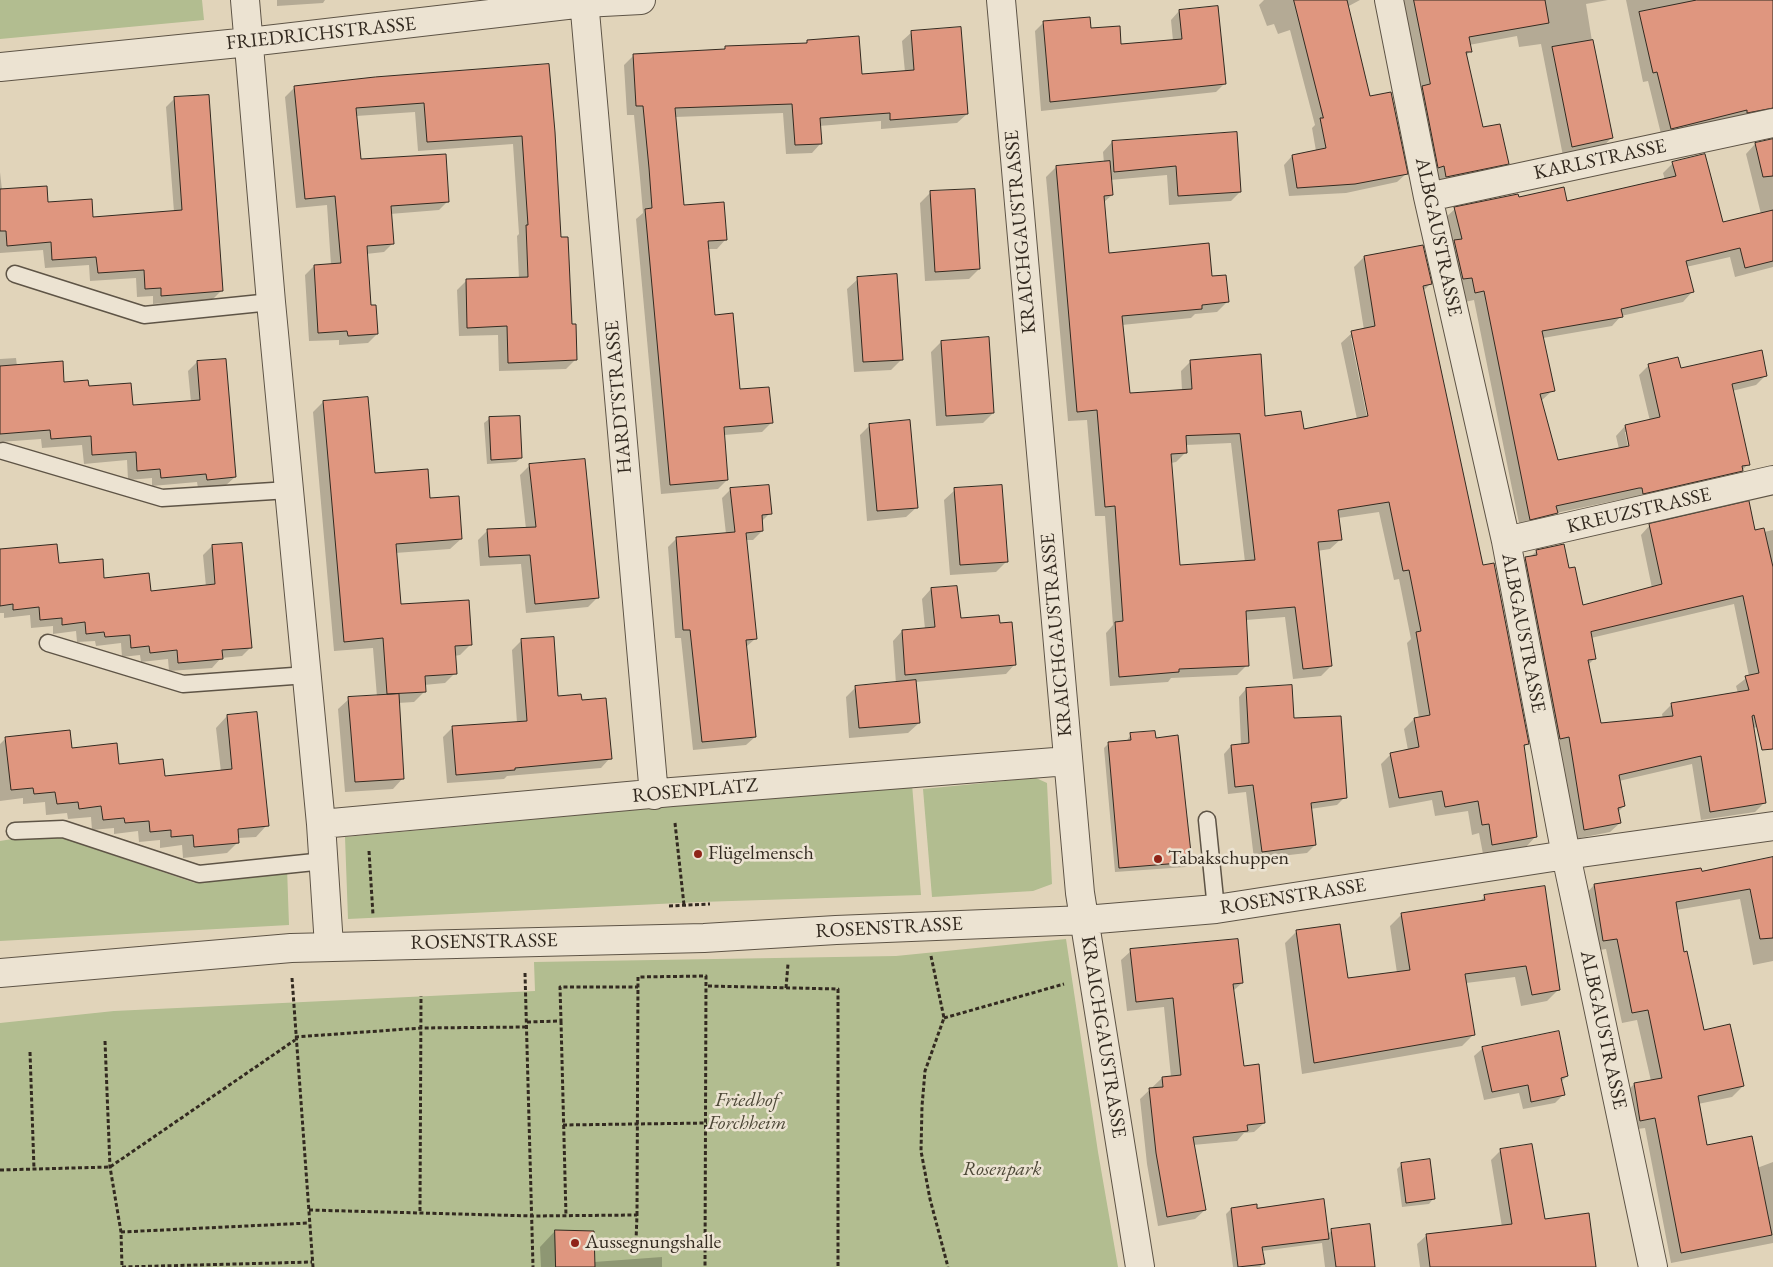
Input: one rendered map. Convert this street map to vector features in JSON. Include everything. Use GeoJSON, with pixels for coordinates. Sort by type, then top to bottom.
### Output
{"type":"FeatureCollection","features":[{"type":"Feature","properties":{"kind":"street"},"geometry":{"type":"LineString","coordinates":[[245,0],[271,302],[321,824],[330,946]]}},
{"type":"Feature","properties":{"kind":"street","name":"FRIEDRICHSTRASSE"},"geometry":{"type":"LineString","coordinates":[[0,67],[249,42],[584,2],[641,0]]}},
{"type":"Feature","properties":{"kind":"street","name":"KRAICHGAUSTRASSE"},"geometry":{"type":"LineString","coordinates":[[1001,0],[1080,893],[1140,1267]]}},
{"type":"Feature","properties":{"kind":"street","name":"ALBGAUSTRASSE"},"geometry":{"type":"LineString","coordinates":[[1390,0],[1428,197],[1506,541],[1566,855],[1653,1267]]}},
{"type":"Feature","properties":{"kind":"street","name":"HARDTSTRASSE"},"geometry":{"type":"LineString","coordinates":[[584,2],[663,794]]}},
{"type":"Feature","properties":{"kind":"street","name":"KARLSTRASSE"},"geometry":{"type":"LineString","coordinates":[[1428,197],[1773,123]]}},
{"type":"Feature","properties":{"kind":"street","name":"KREUZSTRASSE"},"geometry":{"type":"LineString","coordinates":[[1506,541],[1773,480]]}},
{"type":"Feature","properties":{"kind":"street","name":"ROSENPLATZ"},"geometry":{"type":"LineString","coordinates":[[321,824],[1068,761]]}},
{"type":"Feature","properties":{"kind":"street","name":"ROSENSTRASSE"},"geometry":{"type":"LineString","coordinates":[[0,973],[330,946],[704,938],[925,926],[1085,920],[1216,909],[1566,855],[1773,826]]}},
{"type":"Feature","properties":{"kind":"lane"},"geometry":{"type":"LineString","coordinates":[[15,274],[144,315],[271,302]]}},
{"type":"Feature","properties":{"kind":"lane"},"geometry":{"type":"LineString","coordinates":[[3,452],[162,498],[289,490]]}},
{"type":"Feature","properties":{"kind":"lane"},"geometry":{"type":"LineString","coordinates":[[48,643],[183,684],[307,675]]}},
{"type":"Feature","properties":{"kind":"lane"},"geometry":{"type":"LineString","coordinates":[[1207,820],[1216,909]]}},
{"type":"Feature","properties":{"kind":"lane"},"geometry":{"type":"LineString","coordinates":[[15,831],[63,829],[199,874],[324,861]]}},
{"type":"Feature","properties":{"kind":"path"},"geometry":{"type":"LineString","coordinates":[[663,794],[684,905]]}},
{"type":"Feature","properties":{"kind":"path"},"geometry":{"type":"LineString","coordinates":[[368,820],[373,925]]}},
{"type":"Feature","properties":{"kind":"path"},"geometry":{"type":"LineString","coordinates":[[925,926],[944,1018],[925,1071],[921,1151],[930,1199],[948,1267]]}},
{"type":"Feature","properties":{"kind":"path"},"geometry":{"type":"LineString","coordinates":[[524,941],[533,1267]]}},
{"type":"Feature","properties":{"kind":"path"},"geometry":{"type":"LineString","coordinates":[[291,948],[295,1039],[313,1267]]}},
{"type":"Feature","properties":{"kind":"path"},"geometry":{"type":"LineString","coordinates":[[705,1244],[636,1241],[638,1215],[638,977],[706,976],[708,986],[705,1267]]}},
{"type":"Feature","properties":{"kind":"path"},"geometry":{"type":"LineString","coordinates":[[944,1018],[1064,984],[1066,992]]}},
{"type":"Feature","properties":{"kind":"path"},"geometry":{"type":"LineString","coordinates":[[708,986],[838,989],[838,1267]]}},
{"type":"Feature","properties":{"kind":"path"},"geometry":{"type":"LineString","coordinates":[[566,1216],[560,987],[638,987]]}},
{"type":"Feature","properties":{"kind":"path"},"geometry":{"type":"LineString","coordinates":[[420,1212],[421,996]]}},
{"type":"Feature","properties":{"kind":"path"},"geometry":{"type":"LineString","coordinates":[[527,1022],[561,1021]]}},
{"type":"Feature","properties":{"kind":"path"},"geometry":{"type":"LineString","coordinates":[[0,1170],[110,1167],[295,1039],[421,1028],[527,1027]]}},
{"type":"Feature","properties":{"kind":"path"},"geometry":{"type":"LineString","coordinates":[[105,1041],[110,1167],[121,1232],[122,1267],[312,1262]]}},
{"type":"Feature","properties":{"kind":"path"},"geometry":{"type":"LineString","coordinates":[[30,1052],[34,1169]]}},
{"type":"Feature","properties":{"kind":"path"},"geometry":{"type":"LineString","coordinates":[[563,1125],[706,1123]]}},
{"type":"Feature","properties":{"kind":"path"},"geometry":{"type":"LineString","coordinates":[[309,1210],[533,1216],[638,1215]]}},
{"type":"Feature","properties":{"kind":"path"},"geometry":{"type":"LineString","coordinates":[[121,1232],[309,1223]]}},
{"type":"Feature","properties":{"kind":"green space"},"geometry":{"type":"Polygon","coordinates":[[[0,0],[202,0],[204,20],[0,39],[0,0]]]}},
{"type":"Feature","properties":{"kind":"green space"},"geometry":{"type":"Polygon","coordinates":[[[1036,778],[1047,783],[1052,884],[1033,891],[932,897],[923,789],[1036,778]]]}},
{"type":"Feature","properties":{"kind":"green space"},"geometry":{"type":"Polygon","coordinates":[[[912,784],[921,895],[700,902],[348,919],[345,837],[912,784]]]}},
{"type":"Feature","properties":{"kind":"green space"},"geometry":{"type":"Polygon","coordinates":[[[48,833],[195,883],[287,867],[289,925],[0,941],[0,841],[48,833]]]}},
{"type":"Feature","properties":{"kind":"green space","name":"Friedhof Forchheim"},"geometry":{"type":"Polygon","coordinates":[[[1066,939],[1098,1152],[1118,1267],[0,1267],[0,1023],[114,1011],[535,991],[534,962],[896,956],[1066,939]]]}},
{"type":"Feature","properties":{"kind":"building"},"geometry":{"type":"Polygon","coordinates":[[[1294,0],[1347,0],[1370,96],[1391,92],[1408,174],[1355,184],[1297,188],[1292,155],[1326,148],[1320,118],[1323,118],[1294,0]]]}},
{"type":"Feature","properties":{"kind":"building"},"geometry":{"type":"Polygon","coordinates":[[[1414,0],[1545,0],[1549,23],[1469,37],[1472,52],[1466,52],[1483,127],[1500,124],[1509,164],[1446,177],[1444,166],[1438,168],[1422,86],[1430,84],[1414,0]]]}},
{"type":"Feature","properties":{"kind":"building"},"geometry":{"type":"Polygon","coordinates":[[[1697,0],[1773,0],[1773,108],[1747,113],[1747,110],[1671,129],[1657,72],[1653,73],[1639,12],[1697,0]]]}},
{"type":"Feature","properties":{"kind":"building"},"geometry":{"type":"Polygon","coordinates":[[[1218,6],[1226,84],[1050,102],[1043,21],[1090,17],[1091,28],[1120,26],[1121,44],[1182,39],[1179,10],[1218,6]]]}},
{"type":"Feature","properties":{"kind":"building"},"geometry":{"type":"Polygon","coordinates":[[[961,27],[968,114],[890,120],[890,113],[820,118],[822,144],[795,145],[792,104],[675,108],[684,205],[724,202],[727,240],[708,241],[715,315],[733,313],[740,389],[769,387],[773,423],[724,427],[728,480],[670,485],[645,209],[652,208],[649,168],[643,106],[636,106],[633,54],[725,49],[725,46],[807,43],[807,40],[859,36],[862,74],[914,70],[911,31],[961,27]]]}},
{"type":"Feature","properties":{"kind":"building"},"geometry":{"type":"Polygon","coordinates":[[[1593,40],[1613,138],[1572,147],[1552,47],[1593,40]]]}},
{"type":"Feature","properties":{"kind":"building"},"geometry":{"type":"Polygon","coordinates":[[[549,64],[561,237],[568,237],[572,324],[576,324],[577,360],[508,363],[507,326],[467,328],[466,279],[528,277],[526,225],[528,225],[522,136],[427,142],[424,103],[356,108],[361,159],[446,154],[449,202],[391,206],[394,244],[367,246],[371,305],[376,305],[378,334],[348,336],[347,331],[318,333],[314,265],[341,263],[335,196],[305,199],[294,86],[375,77],[549,64]]]}},
{"type":"Feature","properties":{"kind":"building"},"geometry":{"type":"Polygon","coordinates":[[[209,95],[223,291],[161,296],[161,288],[145,289],[144,270],[98,273],[96,257],[52,260],[51,242],[7,246],[6,231],[0,231],[0,189],[47,186],[48,202],[92,199],[93,217],[182,210],[174,97],[209,95]]]}},
{"type":"Feature","properties":{"kind":"building"},"geometry":{"type":"Polygon","coordinates":[[[1237,132],[1241,192],[1178,196],[1176,166],[1114,172],[1112,141],[1237,132]]]}},
{"type":"Feature","properties":{"kind":"building"},"geometry":{"type":"Polygon","coordinates":[[[1773,139],[1773,176],[1763,177],[1755,143],[1773,139]]]}},
{"type":"Feature","properties":{"kind":"building"},"geometry":{"type":"Polygon","coordinates":[[[1705,154],[1723,222],[1773,210],[1773,261],[1745,268],[1740,248],[1686,261],[1694,292],[1621,309],[1623,317],[1542,331],[1555,391],[1540,394],[1558,460],[1629,446],[1625,425],[1660,417],[1648,364],[1678,357],[1681,368],[1762,350],[1767,376],[1732,384],[1750,465],[1742,466],[1743,471],[1643,494],[1642,488],[1639,488],[1556,506],[1558,513],[1530,520],[1484,291],[1475,293],[1472,278],[1463,279],[1454,240],[1462,239],[1454,207],[1518,194],[1519,197],[1564,187],[1567,201],[1676,176],[1672,162],[1705,154]]]}},
{"type":"Feature","properties":{"kind":"building"},"geometry":{"type":"Polygon","coordinates":[[[1110,161],[1113,195],[1104,196],[1109,253],[1209,243],[1212,276],[1226,275],[1229,302],[1202,305],[1202,309],[1122,316],[1130,393],[1192,389],[1190,360],[1261,354],[1265,416],[1301,411],[1304,429],[1368,416],[1351,331],[1375,326],[1364,256],[1423,245],[1432,284],[1423,286],[1483,565],[1494,563],[1529,744],[1524,745],[1537,837],[1492,845],[1489,824],[1482,825],[1478,801],[1445,807],[1442,791],[1399,798],[1390,753],[1419,747],[1414,718],[1430,715],[1416,632],[1421,631],[1409,570],[1403,571],[1389,502],[1338,510],[1342,540],[1318,542],[1332,666],[1303,669],[1295,607],[1246,611],[1249,666],[1179,669],[1179,672],[1119,677],[1115,622],[1123,621],[1115,506],[1105,507],[1097,410],[1077,412],[1056,166],[1110,161]],[[1240,434],[1186,436],[1187,453],[1171,454],[1180,565],[1255,560],[1240,434]]]}},
{"type":"Feature","properties":{"kind":"building"},"geometry":{"type":"Polygon","coordinates":[[[975,189],[980,269],[935,272],[930,191],[975,189]]]}},
{"type":"Feature","properties":{"kind":"building"},"geometry":{"type":"Polygon","coordinates":[[[897,274],[903,360],[863,362],[857,277],[897,274]]]}},
{"type":"Feature","properties":{"kind":"building"},"geometry":{"type":"Polygon","coordinates":[[[989,337],[994,413],[946,416],[941,341],[989,337]]]}},
{"type":"Feature","properties":{"kind":"building"},"geometry":{"type":"Polygon","coordinates":[[[226,359],[236,477],[207,480],[206,474],[161,478],[160,469],[137,471],[136,452],[92,455],[91,436],[51,439],[50,430],[0,434],[0,366],[63,361],[64,382],[88,380],[89,386],[131,383],[133,405],[200,400],[197,361],[226,359]]]}},
{"type":"Feature","properties":{"kind":"building"},"geometry":{"type":"Polygon","coordinates":[[[368,397],[375,473],[428,469],[430,498],[459,496],[462,539],[396,544],[401,604],[469,600],[472,645],[455,646],[457,674],[425,676],[426,692],[387,694],[383,638],[344,642],[323,401],[368,397]]]}},
{"type":"Feature","properties":{"kind":"building"},"geometry":{"type":"Polygon","coordinates":[[[520,416],[522,458],[491,460],[489,417],[520,416]]]}},
{"type":"Feature","properties":{"kind":"building"},"geometry":{"type":"Polygon","coordinates":[[[910,420],[918,508],[877,511],[869,424],[910,420]]]}},
{"type":"Feature","properties":{"kind":"building"},"geometry":{"type":"Polygon","coordinates":[[[585,459],[599,598],[535,604],[530,555],[489,557],[487,529],[536,527],[529,464],[585,459]]]}},
{"type":"Feature","properties":{"kind":"building"},"geometry":{"type":"Polygon","coordinates":[[[769,485],[772,514],[762,515],[763,531],[746,533],[757,639],[746,640],[756,737],[702,742],[690,630],[683,630],[676,537],[735,532],[730,488],[769,485]]]}},
{"type":"Feature","properties":{"kind":"building"},"geometry":{"type":"Polygon","coordinates":[[[1002,485],[1008,562],[960,565],[954,488],[1002,485]]]}},
{"type":"Feature","properties":{"kind":"building"},"geometry":{"type":"Polygon","coordinates":[[[1749,501],[1755,530],[1764,528],[1773,567],[1773,749],[1762,750],[1754,715],[1752,716],[1766,803],[1710,812],[1701,756],[1619,775],[1625,806],[1618,808],[1621,823],[1584,830],[1569,737],[1560,739],[1525,557],[1537,555],[1536,550],[1564,544],[1569,568],[1575,567],[1583,605],[1662,584],[1649,524],[1749,501]],[[1743,596],[1591,632],[1596,659],[1588,660],[1601,723],[1673,716],[1671,703],[1749,690],[1745,676],[1759,673],[1743,596]]]}},
{"type":"Feature","properties":{"kind":"building"},"geometry":{"type":"Polygon","coordinates":[[[242,543],[252,648],[222,650],[223,659],[178,663],[177,650],[150,653],[149,646],[131,648],[130,635],[105,637],[104,632],[86,634],[85,622],[62,625],[62,618],[40,620],[39,607],[13,610],[13,604],[0,606],[0,549],[57,544],[59,563],[103,559],[104,578],[149,573],[151,591],[215,584],[212,545],[242,543]]]}},
{"type":"Feature","properties":{"kind":"building"},"geometry":{"type":"Polygon","coordinates":[[[957,586],[961,618],[999,615],[1000,623],[1012,622],[1016,665],[905,675],[902,630],[935,627],[931,588],[957,586]]]}},
{"type":"Feature","properties":{"kind":"building"},"geometry":{"type":"Polygon","coordinates":[[[554,637],[558,696],[581,694],[582,700],[606,698],[612,759],[456,775],[452,726],[527,721],[521,639],[554,637]]]}},
{"type":"Feature","properties":{"kind":"building"},"geometry":{"type":"Polygon","coordinates":[[[916,680],[920,723],[859,728],[855,686],[916,680]]]}},
{"type":"Feature","properties":{"kind":"building"},"geometry":{"type":"Polygon","coordinates":[[[1292,685],[1294,718],[1341,716],[1347,798],[1311,803],[1316,845],[1262,852],[1253,785],[1235,787],[1231,745],[1249,743],[1246,688],[1292,685]]]}},
{"type":"Feature","properties":{"kind":"building"},"geometry":{"type":"Polygon","coordinates":[[[399,694],[404,779],[355,782],[348,697],[399,694]]]}},
{"type":"Feature","properties":{"kind":"building"},"geometry":{"type":"Polygon","coordinates":[[[257,712],[269,826],[238,829],[239,843],[194,847],[193,835],[171,837],[171,830],[150,832],[149,821],[125,823],[124,818],[103,820],[101,806],[79,809],[78,802],[57,804],[55,792],[34,794],[33,788],[11,790],[5,737],[70,730],[72,748],[117,743],[119,764],[163,759],[165,776],[232,769],[227,715],[257,712]]]}},
{"type":"Feature","properties":{"kind":"building"},"geometry":{"type":"Polygon","coordinates":[[[1155,731],[1156,738],[1178,735],[1192,862],[1119,868],[1108,742],[1131,740],[1130,733],[1155,731]]]}},
{"type":"Feature","properties":{"kind":"building"},"geometry":{"type":"Polygon","coordinates":[[[1773,857],[1773,938],[1760,939],[1750,889],[1676,902],[1684,952],[1687,951],[1704,1030],[1730,1024],[1744,1086],[1698,1096],[1707,1145],[1752,1136],[1772,1235],[1681,1253],[1655,1118],[1640,1121],[1634,1083],[1662,1078],[1648,1010],[1632,1013],[1617,939],[1603,941],[1594,884],[1701,868],[1702,871],[1773,857]]]}},
{"type":"Feature","properties":{"kind":"building"},"geometry":{"type":"Polygon","coordinates":[[[1545,886],[1560,990],[1532,995],[1526,966],[1465,974],[1475,1035],[1314,1063],[1296,930],[1340,924],[1348,978],[1410,970],[1401,913],[1485,900],[1484,895],[1545,886]]]}},
{"type":"Feature","properties":{"kind":"building"},"geometry":{"type":"Polygon","coordinates":[[[1238,939],[1243,983],[1233,984],[1244,1066],[1259,1064],[1265,1123],[1247,1125],[1248,1131],[1193,1137],[1206,1210],[1167,1217],[1156,1153],[1149,1088],[1163,1087],[1162,1077],[1181,1075],[1173,998],[1136,1002],[1130,949],[1238,939]]]}},
{"type":"Feature","properties":{"kind":"building"},"geometry":{"type":"Polygon","coordinates":[[[1559,1031],[1568,1076],[1561,1078],[1565,1095],[1531,1102],[1528,1085],[1492,1092],[1482,1047],[1559,1031]]]}},
{"type":"Feature","properties":{"kind":"building"},"geometry":{"type":"Polygon","coordinates":[[[1532,1144],[1545,1219],[1589,1213],[1596,1267],[1430,1267],[1426,1234],[1512,1224],[1500,1149],[1532,1144]]]}},
{"type":"Feature","properties":{"kind":"building"},"geometry":{"type":"Polygon","coordinates":[[[1430,1159],[1435,1199],[1406,1203],[1401,1163],[1430,1159]]]}},
{"type":"Feature","properties":{"kind":"building"},"geometry":{"type":"Polygon","coordinates":[[[1324,1199],[1329,1239],[1262,1247],[1265,1264],[1238,1267],[1231,1208],[1257,1204],[1257,1208],[1324,1199]]]}},
{"type":"Feature","properties":{"kind":"building"},"geometry":{"type":"Polygon","coordinates":[[[1370,1224],[1375,1267],[1336,1267],[1331,1229],[1370,1224]]]}},
{"type":"Feature","properties":{"kind":"building","name":"Aussegnungshalle"},"geometry":{"type":"Polygon","coordinates":[[[555,1230],[594,1231],[595,1267],[556,1267],[555,1230]]]}},
{"type":"Feature","properties":{"kind":"place","name":"Flügelmensch"},"geometry":{"type":"Point","coordinates":[698,854]}},
{"type":"Feature","properties":{"kind":"place","name":"Tabakschuppen"},"geometry":{"type":"Point","coordinates":[1158,859]}},
{"type":"Feature","properties":{"kind":"place","name":"Aussegnungshalle"},"geometry":{"type":"Point","coordinates":[575,1243]}},
{"type":"Feature","properties":{"kind":"park label","name":"Rosenpark"},"geometry":{"type":"Point","coordinates":[1002,1170]}}]}
